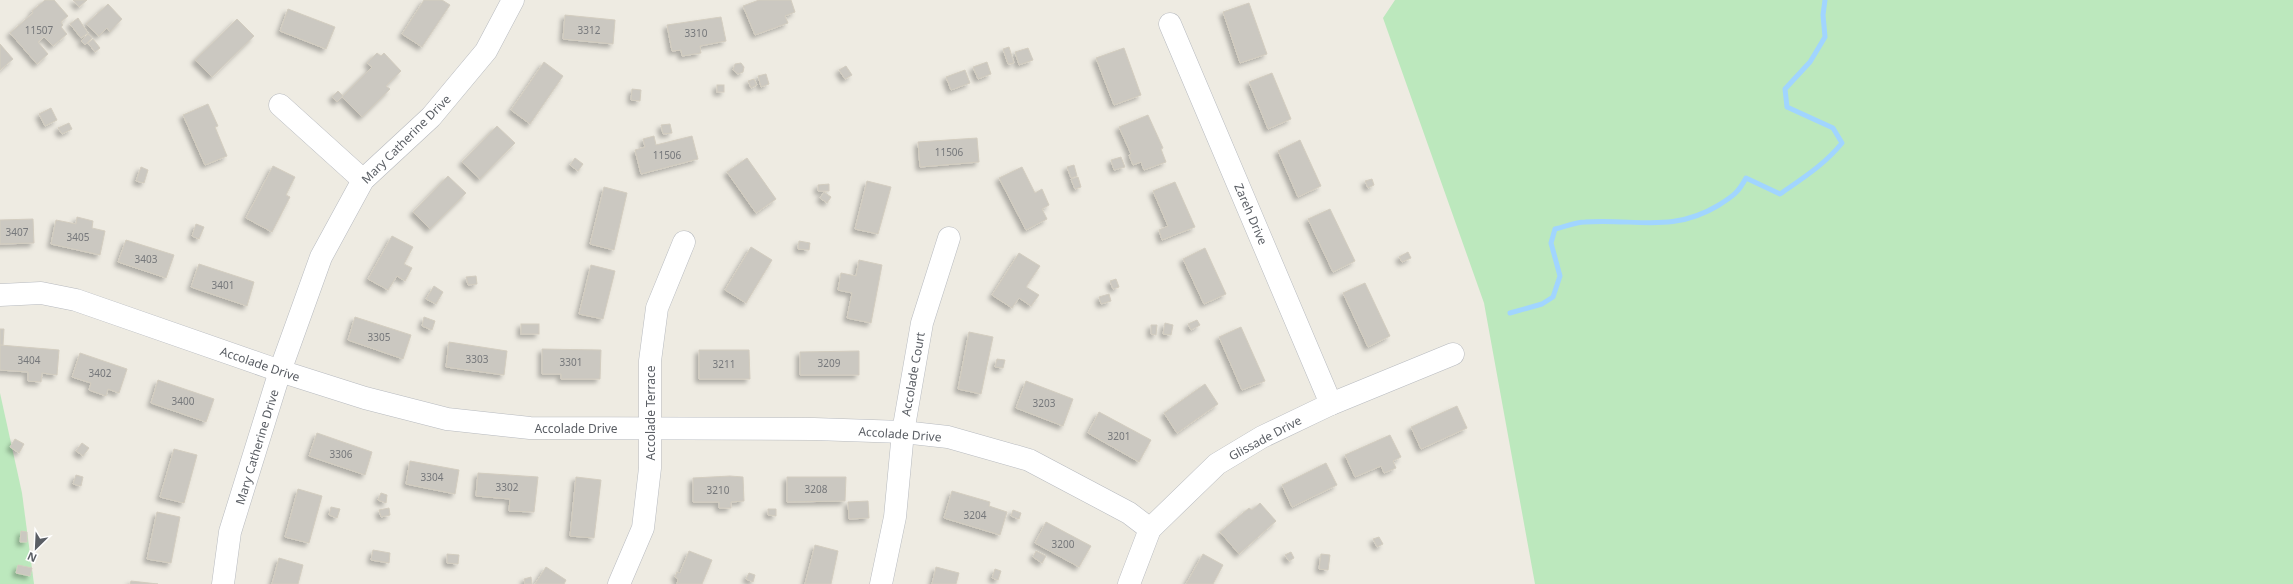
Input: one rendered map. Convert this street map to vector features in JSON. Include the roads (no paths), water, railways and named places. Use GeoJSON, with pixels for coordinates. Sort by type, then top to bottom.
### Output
{"type":"FeatureCollection","features":[{"type":"Feature","properties":{"kind":"street","name":"Mary Catherine Drive"},"geometry":{"type":"LineString","coordinates":[[223,584],[230,532],[280,371],[321,257],[363,180],[431,117],[486,51],[513,0]]}},
{"type":"Feature","properties":{"kind":"street","name":"Zareh Drive"},"geometry":{"type":"LineString","coordinates":[[1170,24],[1331,404]]}},
{"type":"Feature","properties":{"kind":"street"},"geometry":{"type":"LineString","coordinates":[[280,105],[363,180]]}},
{"type":"Feature","properties":{"kind":"street","name":"Accolade Court"},"geometry":{"type":"LineString","coordinates":[[881,584],[895,517],[903,432],[922,323],[949,238]]}},
{"type":"Feature","properties":{"kind":"street","name":"Accolade Terrace"},"geometry":{"type":"LineString","coordinates":[[619,584],[643,528],[650,468],[650,360],[657,308],[684,242]]}},
{"type":"Feature","properties":{"kind":"street","name":"Accolade Drive"},"geometry":{"type":"LineString","coordinates":[[0,295],[41,293],[76,300],[280,371],[365,398],[447,419],[530,428],[814,429],[903,432],[948,437],[1029,460],[1129,513],[1150,529]]}},
{"type":"Feature","properties":{"kind":"street","name":"Glissade Drive"},"geometry":{"type":"LineString","coordinates":[[1129,584],[1150,529],[1217,464],[1262,436],[1331,404],[1453,354]]}},
{"type":"Feature","properties":{"kind":"waterway"},"geometry":{"type":"LineString","coordinates":[[1510,313],[1542,304],[1553,297],[1560,276],[1551,243],[1555,229],[1581,222],[1603,221],[1653,223],[1685,219],[1702,214],[1728,199],[1738,191],[1746,178],[1780,194],[1813,171],[1828,158],[1842,143],[1833,128],[1787,107],[1785,89],[1810,62],[1825,37],[1823,15],[1825,0]]}}]}
